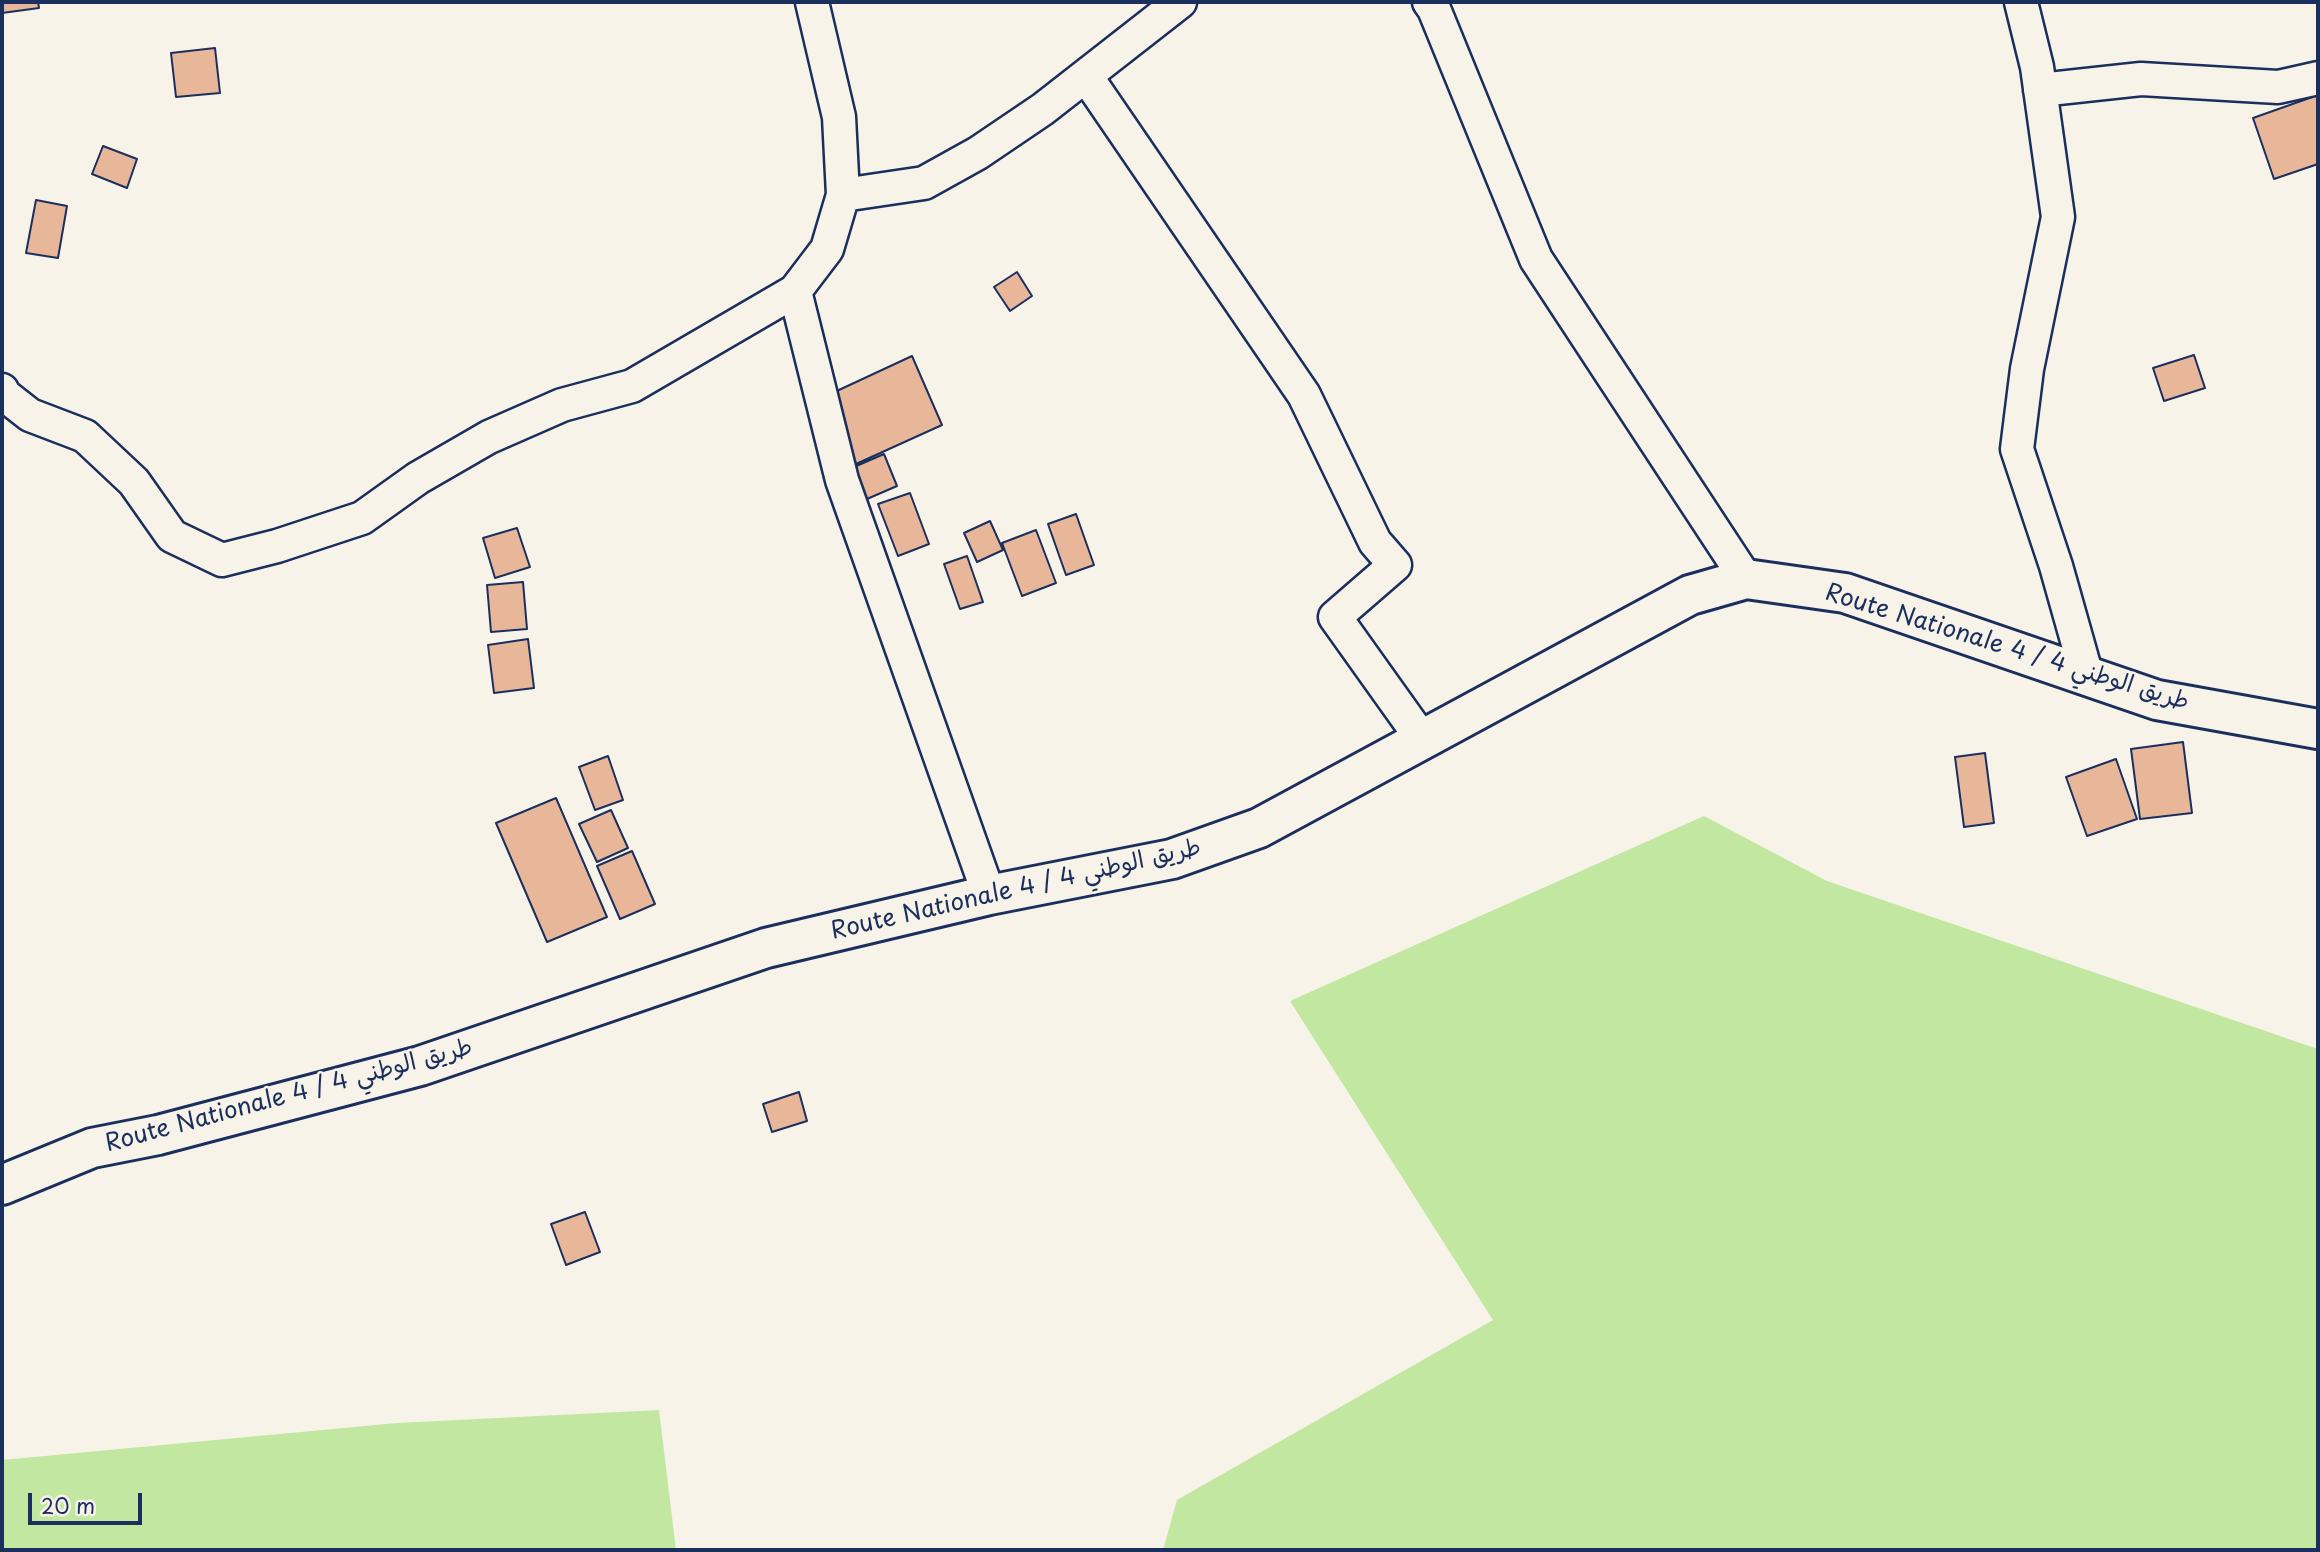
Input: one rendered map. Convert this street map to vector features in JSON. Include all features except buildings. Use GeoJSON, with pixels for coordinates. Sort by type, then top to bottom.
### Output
{"type":"FeatureCollection","features":[{"type":"Feature","properties":{"kind":"main road","name":"Route Nationale 4 / طريق الوطني 4"},"geometry":{"type":"LineString","coordinates":[[2,1185],[92,1148],[158,1135],[420,1066],[766,948],[989,895],[1172,859],[1259,828],[1690,595],[1746,579],[1844,593],[2157,700],[2318,729]]}},
{"type":"Feature","properties":{"kind":"street"},"geometry":{"type":"LineString","coordinates":[[2,390],[2,393],[30,415],[85,436],[134,482],[172,536],[222,560],[277,546],[362,518],[418,478],[489,437],[562,404],[632,386],[795,291],[827,249],[843,195],[839,117],[812,2]]}},
{"type":"Feature","properties":{"kind":"street"},"geometry":{"type":"LineString","coordinates":[[843,195],[924,183],[978,153],[1043,109],[1180,2]]}},
{"type":"Feature","properties":{"kind":"street"},"geometry":{"type":"LineString","coordinates":[[1429,2],[1536,259],[1746,579]]}},
{"type":"Feature","properties":{"kind":"street"},"geometry":{"type":"LineString","coordinates":[[2021,2],[2040,90],[2058,217],[2027,369],[2017,449],[2056,566],[2087,676]]}},
{"type":"Feature","properties":{"kind":"street"},"geometry":{"type":"LineString","coordinates":[[1086,76],[1304,395],[1375,542],[1395,565],[1335,617],[1422,739]]}},
{"type":"Feature","properties":{"kind":"street"},"geometry":{"type":"LineString","coordinates":[[2040,90],[2141,79],[2278,88],[2318,78]]}},
{"type":"Feature","properties":{"kind":"street"},"geometry":{"type":"LineString","coordinates":[[795,291],[842,480],[989,895]]}},
{"type":"Feature","properties":{"kind":"green space"},"geometry":{"type":"Polygon","coordinates":[[[1704,816],[1827,881],[2318,1049],[2318,1550],[1163,1550],[1177,1500],[1493,1320],[1290,1001],[1704,816]]]}},
{"type":"Feature","properties":{"kind":"green space"},"geometry":{"type":"Polygon","coordinates":[[[659,1410],[676,1550],[2,1550],[2,1460],[397,1423],[659,1410]]]}}]}
